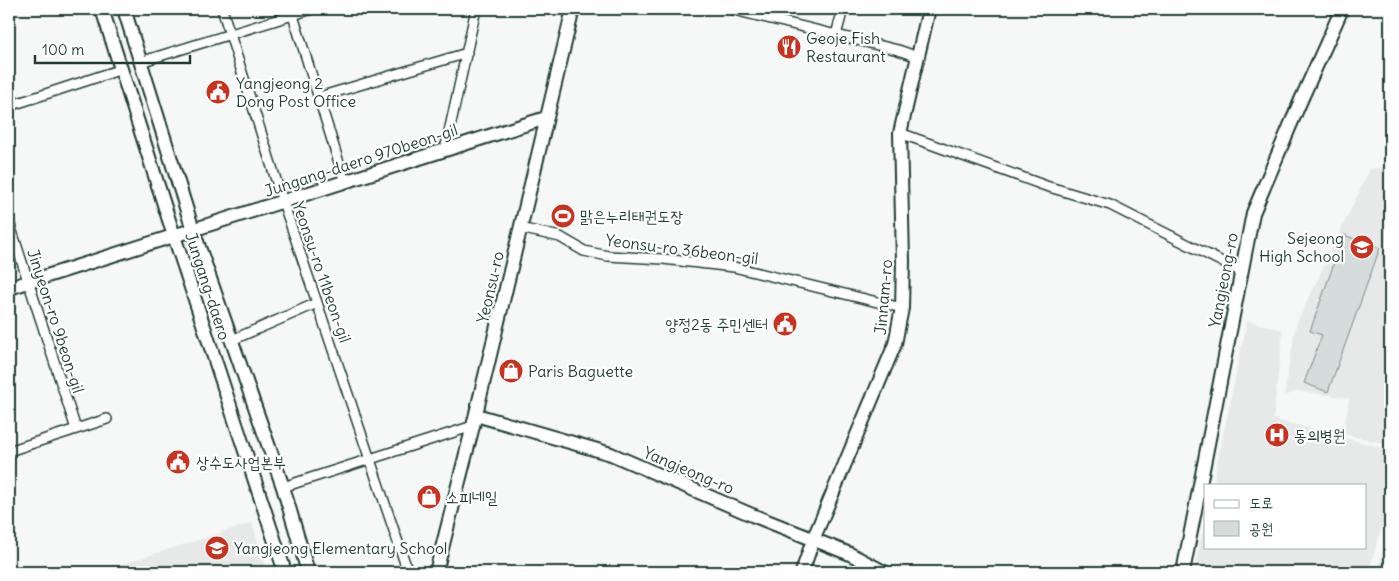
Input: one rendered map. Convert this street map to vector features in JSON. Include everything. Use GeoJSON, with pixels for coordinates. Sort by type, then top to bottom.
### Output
{"type":"FeatureCollection","features":[{"type":"Feature","properties":{"kind":"street","name":"Jungang-daero"},"geometry":{"type":"LineString","coordinates":[[102,9],[122,69],[184,233],[232,340],[283,487],[308,572]]}},
{"type":"Feature","properties":{"kind":"street","name":"Jungang-daero"},"geometry":{"type":"LineString","coordinates":[[124,9],[140,62],[184,233],[285,572]]}},
{"type":"Feature","properties":{"kind":"street","name":"Yeonsu-ro 11beon-gil"},"geometry":{"type":"LineString","coordinates":[[222,9],[283,202],[408,572]]}},
{"type":"Feature","properties":{"kind":"street"},"geometry":{"type":"LineString","coordinates":[[140,62],[292,12],[312,9]]}},
{"type":"Feature","properties":{"kind":"street"},"geometry":{"type":"LineString","coordinates":[[445,150],[476,9]]}},
{"type":"Feature","properties":{"kind":"street","name":"Yeonsu-ro"},"geometry":{"type":"LineString","coordinates":[[436,572],[573,9]]}},
{"type":"Feature","properties":{"kind":"street"},"geometry":{"type":"LineString","coordinates":[[730,9],[762,13],[918,57]]}},
{"type":"Feature","properties":{"kind":"street"},"geometry":{"type":"LineString","coordinates":[[836,35],[843,9]]}},
{"type":"Feature","properties":{"kind":"street","name":"Jinnam-ro"},"geometry":{"type":"LineString","coordinates":[[802,572],[895,344],[902,308],[903,261],[900,134],[929,9]]}},
{"type":"Feature","properties":{"kind":"street","name":"Yangjeong-ro"},"geometry":{"type":"LineString","coordinates":[[1183,572],[1253,214],[1300,100],[1342,9]]}},
{"type":"Feature","properties":{"kind":"street"},"geometry":{"type":"LineString","coordinates":[[292,12],[345,182]]}},
{"type":"Feature","properties":{"kind":"street"},"geometry":{"type":"LineString","coordinates":[[319,97],[467,52]]}},
{"type":"Feature","properties":{"kind":"street"},"geometry":{"type":"LineString","coordinates":[[9,106],[122,69]]}},
{"type":"Feature","properties":{"kind":"street","name":"Jungang-daero 970beon-gil"},"geometry":{"type":"LineString","coordinates":[[9,288],[546,118]]}},
{"type":"Feature","properties":{"kind":"street"},"geometry":{"type":"LineString","coordinates":[[900,134],[1046,186],[1110,205],[1242,272]]}},
{"type":"Feature","properties":{"kind":"street","name":"Jinyeon-ro 9beon-gil"},"geometry":{"type":"LineString","coordinates":[[9,222],[76,430]]}},
{"type":"Feature","properties":{"kind":"street","name":"Yeonsu-ro 36beon-gil"},"geometry":{"type":"LineString","coordinates":[[520,228],[560,237],[584,251],[608,256],[663,259],[734,267],[902,308]]}},
{"type":"Feature","properties":{"kind":"street","name":"Jungang-daero"},"geometry":{"type":"LineString","coordinates":[[232,340],[317,303]]}},
{"type":"Feature","properties":{"kind":"street"},"geometry":{"type":"LineString","coordinates":[[9,451],[107,419]]}},
{"type":"Feature","properties":{"kind":"street"},"geometry":{"type":"LineString","coordinates":[[283,487],[474,421]]}},
{"type":"Feature","properties":{"kind":"street","name":"Yangjeong-ro"},"geometry":{"type":"LineString","coordinates":[[474,421],[611,454],[850,554],[884,572]]}},
{"type":"Feature","properties":{"kind":"shaded area","name":"Sejeong High School"},"geometry":{"type":"Polygon","coordinates":[[[1390,166],[1390,445],[1344,434],[1349,399],[1297,391],[1284,396],[1296,325],[1370,169],[1390,166]]]}},
{"type":"Feature","properties":{"kind":"shaded area","name":"동의병원"},"geometry":{"type":"Polygon","coordinates":[[[1247,321],[1283,330],[1273,419],[1390,450],[1390,501],[1368,572],[1194,572],[1204,524],[1204,548],[1366,548],[1366,484],[1213,484],[1247,321]]]}},
{"type":"Feature","properties":{"kind":"shaded area","name":"Yangjeong Elementary School"},"geometry":{"type":"Polygon","coordinates":[[[252,523],[267,572],[98,572],[252,523]]]}},
{"type":"Feature","properties":{"kind":"shaded area"},"geometry":{"type":"Polygon","coordinates":[[[1390,529],[1390,572],[1377,572],[1390,529]]]}},
{"type":"Feature","properties":{"kind":"green space"},"geometry":{"type":"Polygon","coordinates":[[[1344,235],[1380,248],[1328,392],[1304,383],[1322,335],[1310,331],[1344,235]]]}},
{"type":"Feature","properties":{"kind":"place","name":"Geoje Fish Restaurant"},"geometry":{"type":"Point","coordinates":[789,47]}},
{"type":"Feature","properties":{"kind":"place","name":"Yangjeong 2 Dong Post Office"},"geometry":{"type":"Point","coordinates":[218,92]}},
{"type":"Feature","properties":{"kind":"place","name":"맑은누리태권도장"},"geometry":{"type":"Point","coordinates":[563,216]}},
{"type":"Feature","properties":{"kind":"place","name":"Sejeong High School"},"geometry":{"type":"Point","coordinates":[1362,247]}},
{"type":"Feature","properties":{"kind":"place","name":"양정2동 주민센터"},"geometry":{"type":"Point","coordinates":[785,324]}},
{"type":"Feature","properties":{"kind":"place","name":"Paris Baguette"},"geometry":{"type":"Point","coordinates":[511,371]}},
{"type":"Feature","properties":{"kind":"place","name":"동의병원"},"geometry":{"type":"Point","coordinates":[1277,435]}},
{"type":"Feature","properties":{"kind":"place","name":"상수도사업본부"},"geometry":{"type":"Point","coordinates":[178,462]}},
{"type":"Feature","properties":{"kind":"place","name":"소피네일"},"geometry":{"type":"Point","coordinates":[429,497]}},
{"type":"Feature","properties":{"kind":"place","name":"Yangjeong Elementary School"},"geometry":{"type":"Point","coordinates":[217,548]}}]}
